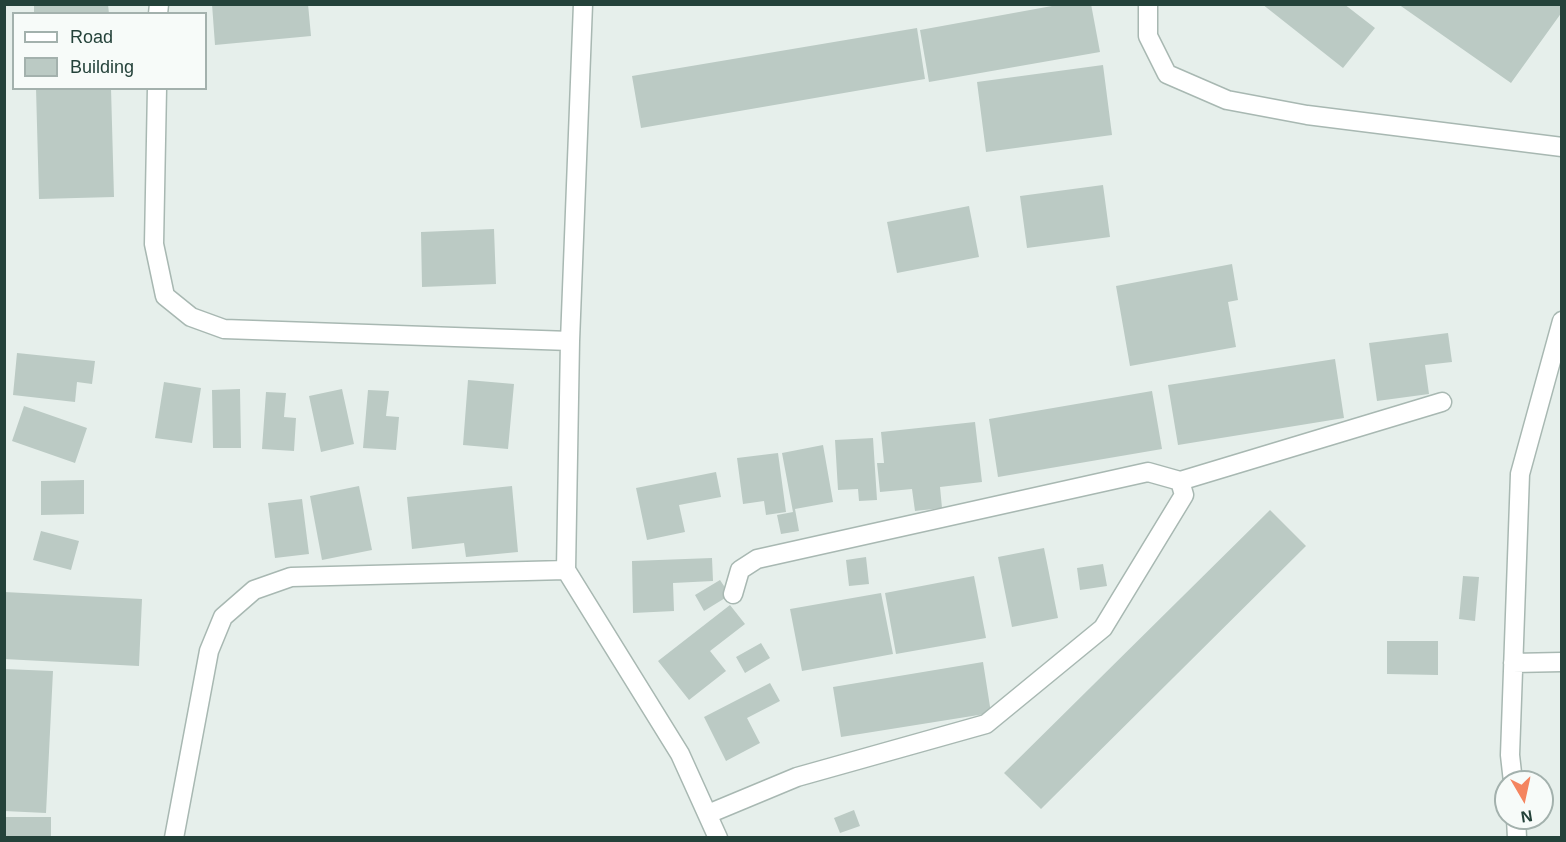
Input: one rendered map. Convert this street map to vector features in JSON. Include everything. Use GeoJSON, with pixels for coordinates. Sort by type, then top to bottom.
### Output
{"type":"FeatureCollection","features":[{"type":"Feature","properties":{"kind":"street"},"geometry":{"type":"LineString","coordinates":[[583,4],[570,341],[566,570],[680,754],[718,837]]}},
{"type":"Feature","properties":{"kind":"street"},"geometry":{"type":"LineString","coordinates":[[1148,4],[1148,36],[1167,74],[1227,100],[1307,115],[1562,147]]}},
{"type":"Feature","properties":{"kind":"street"},"geometry":{"type":"LineString","coordinates":[[157,90],[154,244],[165,296],[191,317],[224,329],[570,341]]}},
{"type":"Feature","properties":{"kind":"street"},"geometry":{"type":"LineString","coordinates":[[1512,770],[1510,755],[1520,474],[1562,321]]}},
{"type":"Feature","properties":{"kind":"street"},"geometry":{"type":"LineString","coordinates":[[733,594],[740,570],[757,558],[1148,472],[1180,481],[1443,402]]}},
{"type":"Feature","properties":{"kind":"street"},"geometry":{"type":"LineString","coordinates":[[708,814],[797,777],[986,724],[1103,628],[1184,495],[1180,481]]}},
{"type":"Feature","properties":{"kind":"street"},"geometry":{"type":"LineString","coordinates":[[174,837],[209,651],[223,617],[254,590],[291,578],[566,570]]}},
{"type":"Feature","properties":{"kind":"street"},"geometry":{"type":"LineString","coordinates":[[1513,663],[1562,662]]}},
{"type":"Feature","properties":{"kind":"building"},"geometry":{"type":"Polygon","coordinates":[[[34,4],[108,4],[109,12],[34,12],[34,4]]]}},
{"type":"Feature","properties":{"kind":"building"},"geometry":{"type":"Polygon","coordinates":[[[212,4],[308,4],[311,36],[215,45],[212,4]]]}},
{"type":"Feature","properties":{"kind":"building"},"geometry":{"type":"Polygon","coordinates":[[[1063,4],[1091,4],[1100,52],[929,82],[920,30],[1063,4]]]}},
{"type":"Feature","properties":{"kind":"building"},"geometry":{"type":"Polygon","coordinates":[[[1262,4],[1344,4],[1375,28],[1343,68],[1262,4]]]}},
{"type":"Feature","properties":{"kind":"building"},"geometry":{"type":"Polygon","coordinates":[[[1398,4],[1562,5],[1562,12],[1511,83],[1398,4]]]}},
{"type":"Feature","properties":{"kind":"building"},"geometry":{"type":"Polygon","coordinates":[[[917,28],[925,79],[641,128],[632,76],[917,28]]]}},
{"type":"Feature","properties":{"kind":"building"},"geometry":{"type":"Polygon","coordinates":[[[1103,65],[1112,135],[986,152],[977,82],[1103,65]]]}},
{"type":"Feature","properties":{"kind":"building"},"geometry":{"type":"Polygon","coordinates":[[[36,90],[111,90],[114,197],[39,199],[36,90]]]}},
{"type":"Feature","properties":{"kind":"building"},"geometry":{"type":"Polygon","coordinates":[[[1103,185],[1110,237],[1027,248],[1020,196],[1103,185]]]}},
{"type":"Feature","properties":{"kind":"building"},"geometry":{"type":"Polygon","coordinates":[[[969,206],[979,257],[897,273],[887,222],[969,206]]]}},
{"type":"Feature","properties":{"kind":"building"},"geometry":{"type":"Polygon","coordinates":[[[494,229],[496,284],[422,287],[421,232],[494,229]]]}},
{"type":"Feature","properties":{"kind":"building"},"geometry":{"type":"Polygon","coordinates":[[[1232,264],[1238,300],[1228,302],[1236,347],[1130,366],[1116,286],[1232,264]]]}},
{"type":"Feature","properties":{"kind":"building"},"geometry":{"type":"Polygon","coordinates":[[[1448,333],[1452,362],[1425,365],[1429,394],[1377,401],[1369,343],[1448,333]]]}},
{"type":"Feature","properties":{"kind":"building"},"geometry":{"type":"Polygon","coordinates":[[[17,353],[95,361],[92,384],[77,382],[75,402],[13,395],[17,353]]]}},
{"type":"Feature","properties":{"kind":"building"},"geometry":{"type":"Polygon","coordinates":[[[1335,359],[1344,418],[1178,445],[1168,385],[1335,359]]]}},
{"type":"Feature","properties":{"kind":"building"},"geometry":{"type":"Polygon","coordinates":[[[468,380],[514,384],[508,449],[463,445],[468,380]]]}},
{"type":"Feature","properties":{"kind":"building"},"geometry":{"type":"Polygon","coordinates":[[[164,382],[201,388],[192,443],[155,438],[164,382]]]}},
{"type":"Feature","properties":{"kind":"building"},"geometry":{"type":"Polygon","coordinates":[[[240,389],[241,448],[213,448],[212,390],[240,389]]]}},
{"type":"Feature","properties":{"kind":"building"},"geometry":{"type":"Polygon","coordinates":[[[342,389],[354,444],[321,452],[309,396],[342,389]]]}},
{"type":"Feature","properties":{"kind":"building"},"geometry":{"type":"Polygon","coordinates":[[[368,390],[389,391],[386,416],[399,417],[396,450],[363,448],[368,390]]]}},
{"type":"Feature","properties":{"kind":"building"},"geometry":{"type":"Polygon","coordinates":[[[1152,391],[1162,449],[998,477],[989,419],[1152,391]]]}},
{"type":"Feature","properties":{"kind":"building"},"geometry":{"type":"Polygon","coordinates":[[[266,392],[286,393],[284,417],[296,418],[294,451],[262,449],[266,392]]]}},
{"type":"Feature","properties":{"kind":"building"},"geometry":{"type":"Polygon","coordinates":[[[24,406],[87,428],[75,463],[12,441],[24,406]]]}},
{"type":"Feature","properties":{"kind":"building"},"geometry":{"type":"Polygon","coordinates":[[[975,422],[982,482],[940,487],[942,508],[915,511],[912,489],[880,492],[877,463],[884,463],[881,432],[975,422]]]}},
{"type":"Feature","properties":{"kind":"building"},"geometry":{"type":"Polygon","coordinates":[[[873,438],[877,500],[859,501],[858,489],[838,490],[835,440],[873,438]]]}},
{"type":"Feature","properties":{"kind":"building"},"geometry":{"type":"Polygon","coordinates":[[[823,445],[833,502],[795,509],[799,531],[781,534],[777,515],[793,512],[782,453],[823,445]]]}},
{"type":"Feature","properties":{"kind":"building"},"geometry":{"type":"Polygon","coordinates":[[[778,453],[786,512],[766,515],[764,501],[743,504],[737,458],[778,453]]]}},
{"type":"Feature","properties":{"kind":"building"},"geometry":{"type":"Polygon","coordinates":[[[716,472],[721,497],[679,505],[685,532],[647,540],[636,488],[716,472]]]}},
{"type":"Feature","properties":{"kind":"building"},"geometry":{"type":"Polygon","coordinates":[[[84,480],[84,514],[41,515],[41,481],[84,480]]]}},
{"type":"Feature","properties":{"kind":"building"},"geometry":{"type":"Polygon","coordinates":[[[359,486],[372,550],[322,560],[310,496],[359,486]]]}},
{"type":"Feature","properties":{"kind":"building"},"geometry":{"type":"Polygon","coordinates":[[[512,486],[518,552],[466,557],[464,543],[412,549],[407,497],[512,486]]]}},
{"type":"Feature","properties":{"kind":"building"},"geometry":{"type":"Polygon","coordinates":[[[302,499],[309,554],[275,558],[268,503],[302,499]]]}},
{"type":"Feature","properties":{"kind":"building"},"geometry":{"type":"Polygon","coordinates":[[[1270,510],[1306,546],[1041,809],[1004,773],[1270,510]]]}},
{"type":"Feature","properties":{"kind":"building"},"geometry":{"type":"Polygon","coordinates":[[[41,531],[79,541],[71,570],[33,560],[41,531]]]}},
{"type":"Feature","properties":{"kind":"building"},"geometry":{"type":"Polygon","coordinates":[[[1044,548],[1058,618],[1012,627],[998,557],[1044,548]]]}},
{"type":"Feature","properties":{"kind":"building"},"geometry":{"type":"Polygon","coordinates":[[[866,557],[869,584],[849,586],[846,560],[866,557]]]}},
{"type":"Feature","properties":{"kind":"building"},"geometry":{"type":"Polygon","coordinates":[[[712,558],[713,581],[673,583],[674,611],[633,613],[632,561],[712,558]]]}},
{"type":"Feature","properties":{"kind":"building"},"geometry":{"type":"Polygon","coordinates":[[[1103,564],[1107,586],[1080,590],[1077,568],[1103,564]]]}},
{"type":"Feature","properties":{"kind":"building"},"geometry":{"type":"Polygon","coordinates":[[[974,576],[986,638],[896,654],[885,593],[974,576]]]}},
{"type":"Feature","properties":{"kind":"building"},"geometry":{"type":"Polygon","coordinates":[[[1463,576],[1479,577],[1475,621],[1459,619],[1463,576]]]}},
{"type":"Feature","properties":{"kind":"building"},"geometry":{"type":"Polygon","coordinates":[[[720,580],[730,595],[704,611],[695,595],[720,580]]]}},
{"type":"Feature","properties":{"kind":"building"},"geometry":{"type":"Polygon","coordinates":[[[4,592],[142,599],[139,666],[4,659],[4,592]]]}},
{"type":"Feature","properties":{"kind":"building"},"geometry":{"type":"Polygon","coordinates":[[[881,593],[893,654],[802,671],[790,609],[881,593]]]}},
{"type":"Feature","properties":{"kind":"building"},"geometry":{"type":"Polygon","coordinates":[[[730,605],[745,624],[710,651],[726,671],[689,700],[658,661],[730,605]]]}},
{"type":"Feature","properties":{"kind":"building"},"geometry":{"type":"Polygon","coordinates":[[[1387,641],[1438,641],[1438,675],[1387,674],[1387,641]]]}},
{"type":"Feature","properties":{"kind":"building"},"geometry":{"type":"Polygon","coordinates":[[[761,643],[770,658],[745,673],[736,657],[761,643]]]}},
{"type":"Feature","properties":{"kind":"building"},"geometry":{"type":"Polygon","coordinates":[[[983,662],[991,713],[841,737],[833,687],[983,662]]]}},
{"type":"Feature","properties":{"kind":"building"},"geometry":{"type":"Polygon","coordinates":[[[4,669],[53,671],[46,813],[4,811],[4,669]]]}},
{"type":"Feature","properties":{"kind":"building"},"geometry":{"type":"Polygon","coordinates":[[[770,683],[780,701],[747,718],[760,743],[726,761],[704,717],[770,683]]]}},
{"type":"Feature","properties":{"kind":"building"},"geometry":{"type":"Polygon","coordinates":[[[854,810],[860,826],[840,833],[834,818],[854,810]]]}},
{"type":"Feature","properties":{"kind":"building"},"geometry":{"type":"Polygon","coordinates":[[[4,817],[51,817],[51,838],[4,838],[4,817]]]}}]}
